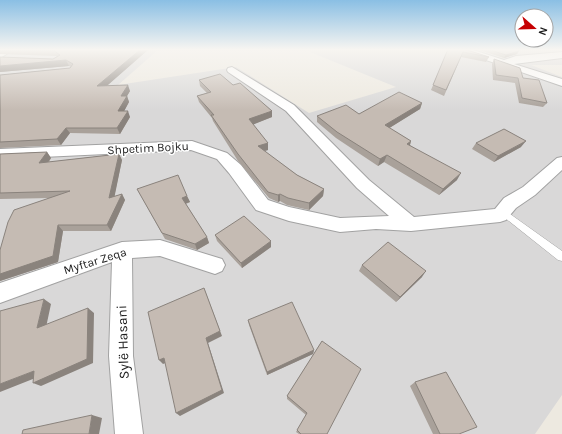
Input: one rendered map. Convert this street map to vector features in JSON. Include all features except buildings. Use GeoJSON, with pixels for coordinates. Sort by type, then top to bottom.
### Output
{"type":"FeatureCollection","features":[{"type":"Feature","properties":{"kind":"street"},"geometry":{"type":"LineString","coordinates":[[523,69],[562,83]]}},
{"type":"Feature","properties":{"kind":"street"},"geometry":{"type":"LineString","coordinates":[[232,70],[290,108],[363,184],[411,224]]}},
{"type":"Feature","properties":{"kind":"street","name":"Shpetim Bojku"},"geometry":{"type":"LineString","coordinates":[[0,154],[192,145],[222,156],[235,168],[257,200],[269,208],[340,225],[376,222],[411,224],[500,215],[510,203],[529,191],[562,162]]}},
{"type":"Feature","properties":{"kind":"street","name":"Myftar Zeqa"},"geometry":{"type":"LineString","coordinates":[[0,293],[122,250],[160,248],[215,265]]}},
{"type":"Feature","properties":{"kind":"street","name":"Sylë Hasani"},"geometry":{"type":"LineString","coordinates":[[122,250],[121,356],[129,434]]}},
{"type":"Feature","properties":{"kind":"lane"},"geometry":{"type":"LineString","coordinates":[[503,212],[562,257]]}},
{"type":"Feature","properties":{"kind":"shaded area"},"geometry":{"type":"Polygon","coordinates":[[[0,69],[136,69],[118,85],[221,69],[240,69],[309,113],[396,87],[352,69],[542,69],[562,77],[562,395],[535,434],[0,434],[0,69]]]}}]}
